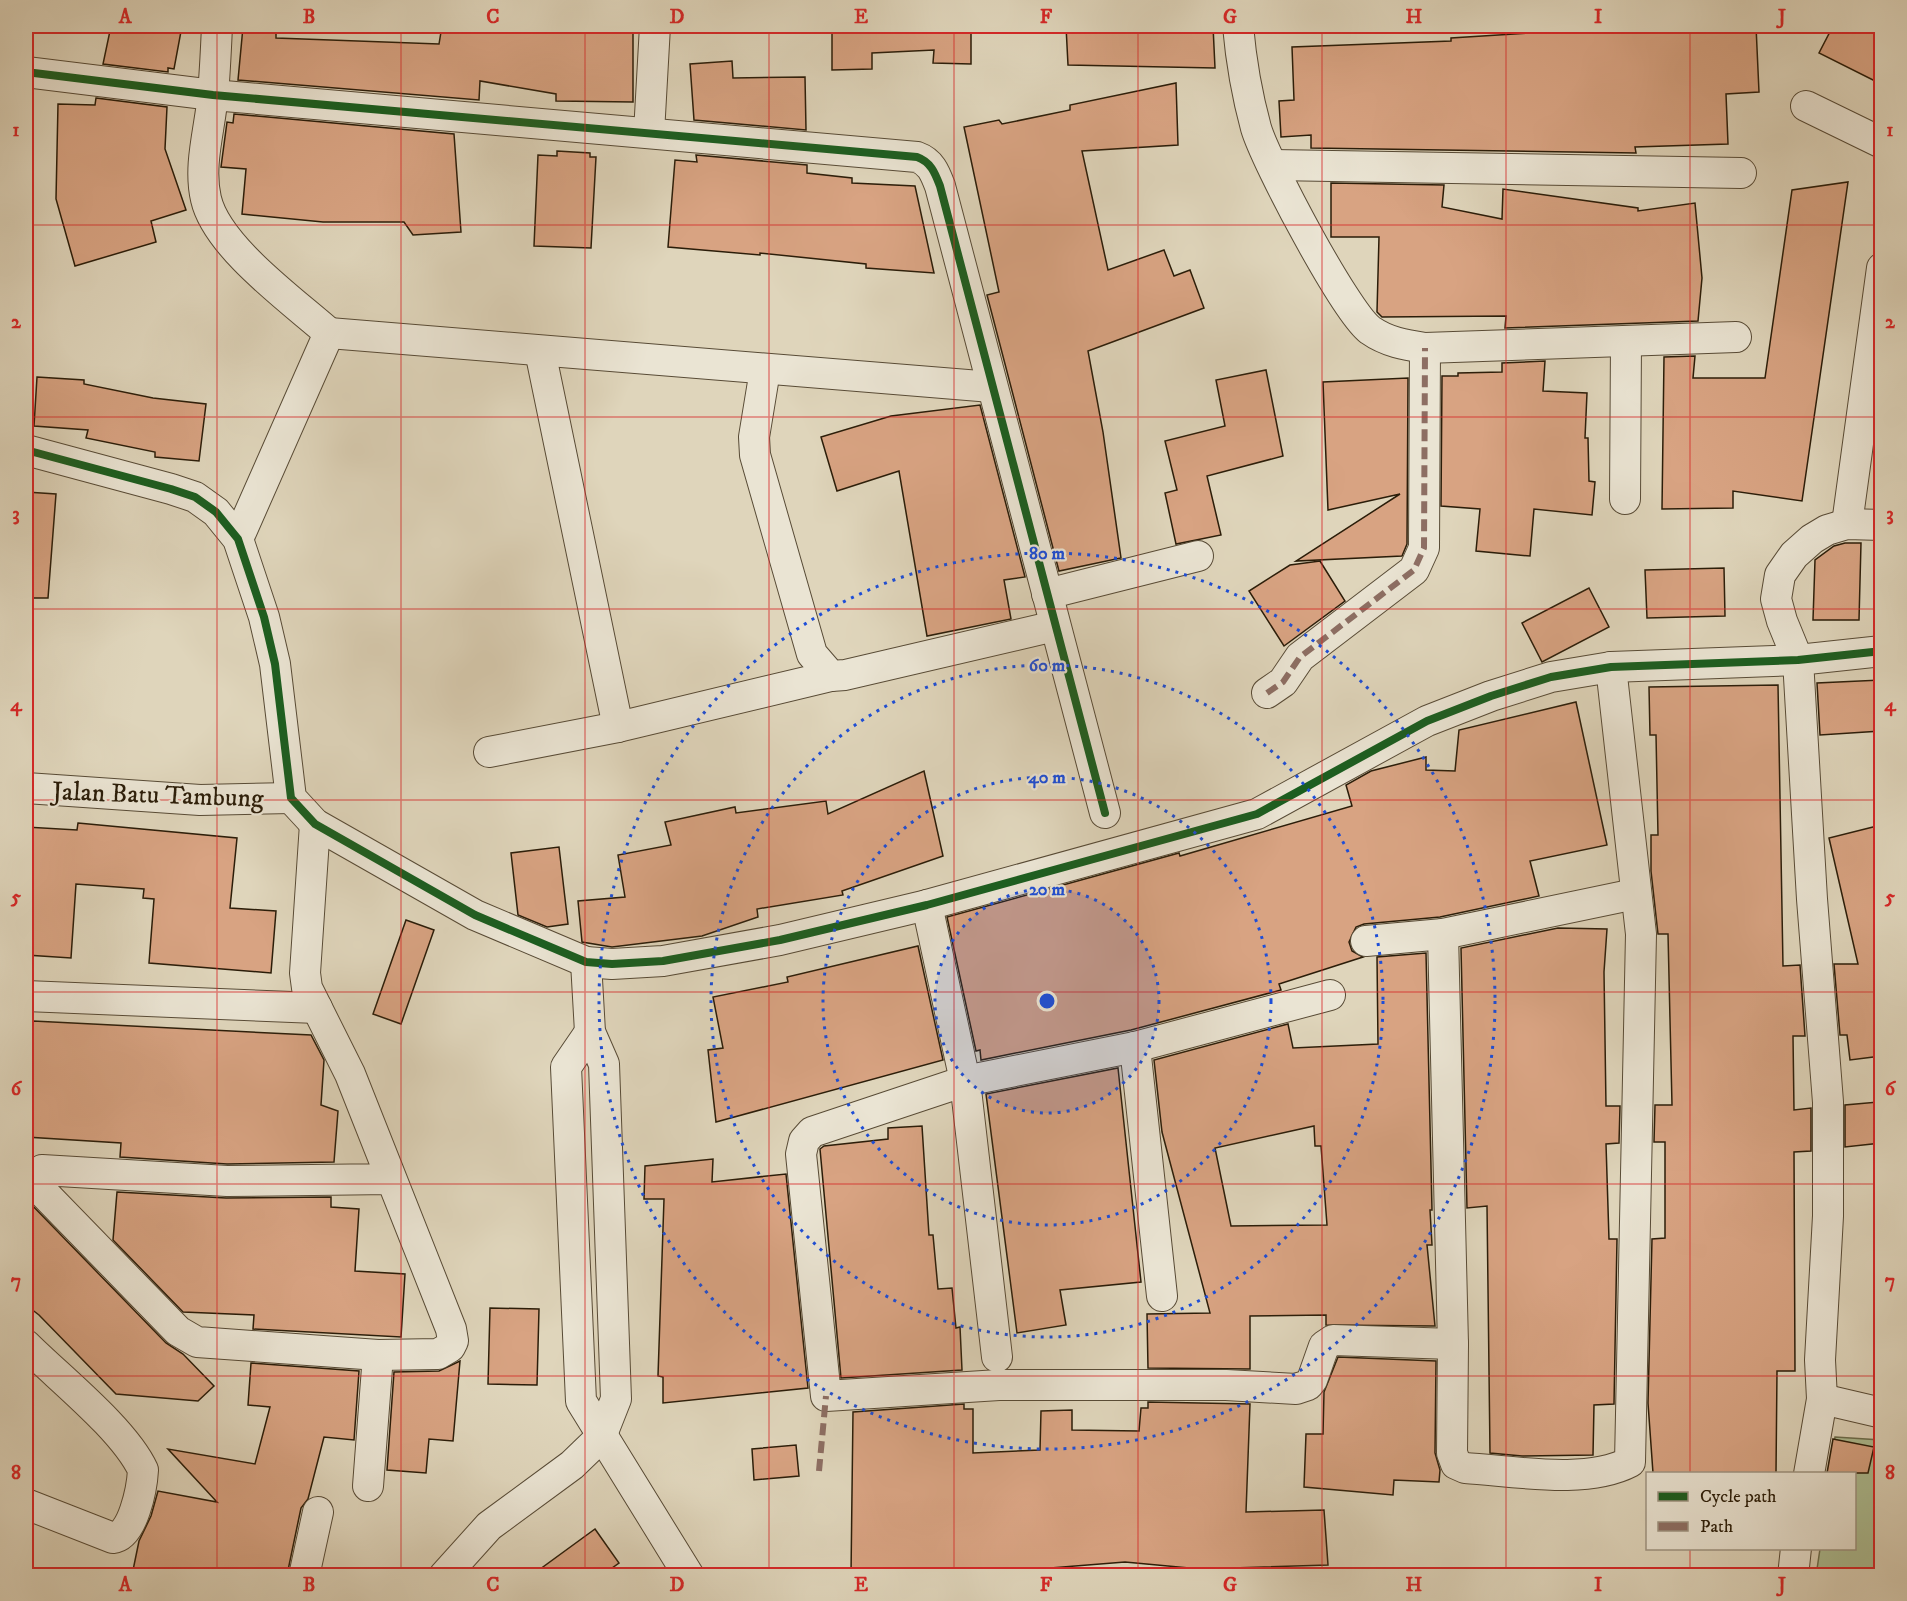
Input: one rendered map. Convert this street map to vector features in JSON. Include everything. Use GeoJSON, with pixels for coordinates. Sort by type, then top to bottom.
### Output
{"type":"FeatureCollection","features":[{"type":"Feature","properties":{"kind":"street"},"geometry":{"type":"LineString","coordinates":[[217,26],[213,95],[203,172],[207,201],[219,228],[243,256],[329,333],[992,387]]}},
{"type":"Feature","properties":{"kind":"street"},"geometry":{"type":"LineString","coordinates":[[649,133],[655,26]]}},
{"type":"Feature","properties":{"kind":"street"},"geometry":{"type":"LineString","coordinates":[[1238,26],[1241,60],[1257,130],[1273,165],[1310,237],[1358,318],[1384,339],[1425,348],[1736,337]]}},
{"type":"Feature","properties":{"kind":"street"},"geometry":{"type":"LineString","coordinates":[[26,72],[213,95],[917,157],[925,160],[932,166],[940,186],[1105,813]]}},
{"type":"Feature","properties":{"kind":"street"},"geometry":{"type":"LineString","coordinates":[[1806,106],[1881,143]]}},
{"type":"Feature","properties":{"kind":"street"},"geometry":{"type":"LineString","coordinates":[[1273,165],[1741,173]]}},
{"type":"Feature","properties":{"kind":"street"},"geometry":{"type":"LineString","coordinates":[[1847,524],[1881,268]]}},
{"type":"Feature","properties":{"kind":"street"},"geometry":{"type":"LineString","coordinates":[[238,539],[329,333]]}},
{"type":"Feature","properties":{"kind":"street"},"geometry":{"type":"LineString","coordinates":[[1625,499],[1626,341]]}},
{"type":"Feature","properties":{"kind":"street"},"geometry":{"type":"LineString","coordinates":[[1267,693],[1282,682],[1300,657],[1414,570],[1420,559],[1424,548],[1425,348]]}},
{"type":"Feature","properties":{"kind":"street"},"geometry":{"type":"LineString","coordinates":[[540,351],[618,727]]}},
{"type":"Feature","properties":{"kind":"street"},"geometry":{"type":"LineString","coordinates":[[765,370],[753,437],[755,455],[812,654],[831,676]]}},
{"type":"Feature","properties":{"kind":"street"},"geometry":{"type":"LineString","coordinates":[[26,450],[195,497],[216,512],[238,539],[264,617],[275,664],[291,798],[315,824],[475,915],[586,962],[612,964],[663,961],[780,940],[927,905],[1257,814],[1427,721],[1491,696],[1551,677],[1611,667],[1798,660],[1881,651]]}},
{"type":"Feature","properties":{"kind":"street"},"geometry":{"type":"LineString","coordinates":[[1809,1472],[1822,1399],[1820,1360],[1828,1216],[1828,1102],[1812,899],[1798,660],[1782,621],[1776,599],[1780,575],[1794,555],[1812,539],[1827,530],[1847,524],[1881,525]]}},
{"type":"Feature","properties":{"kind":"street"},"geometry":{"type":"LineString","coordinates":[[1047,594],[1198,556]]}},
{"type":"Feature","properties":{"kind":"street"},"geometry":{"type":"LineString","coordinates":[[489,752],[618,727],[1055,626]]}},
{"type":"Feature","properties":{"kind":"street"},"geometry":{"type":"LineString","coordinates":[[1443,934],[1453,1344],[1452,1453],[1456,1464],[1465,1468],[1581,1474],[1613,1471],[1630,1462],[1641,934],[1611,667]]}},
{"type":"Feature","properties":{"kind":"street","name":"Jalan Batu Tambung"},"geometry":{"type":"LineString","coordinates":[[26,788],[200,800],[291,798]]}},
{"type":"Feature","properties":{"kind":"street"},"geometry":{"type":"LineString","coordinates":[[315,824],[305,973],[307,988],[350,1074],[453,1341],[445,1352],[378,1355],[256,1348],[197,1342],[185,1338],[39,1191],[34,1178],[42,1170],[227,1181],[390,1179]]}},
{"type":"Feature","properties":{"kind":"street"},"geometry":{"type":"LineString","coordinates":[[1366,941],[1443,934],[1635,894]]}},
{"type":"Feature","properties":{"kind":"street"},"geometry":{"type":"LineString","coordinates":[[927,905],[965,1081],[997,1357]]}},
{"type":"Feature","properties":{"kind":"street"},"geometry":{"type":"LineString","coordinates":[[444,1575],[489,1526],[572,1465],[601,1437],[616,1399],[604,1064],[590,1032],[586,962]]}},
{"type":"Feature","properties":{"kind":"street"},"geometry":{"type":"LineString","coordinates":[[1330,994],[1135,1047],[965,1081],[812,1132],[804,1141],[801,1154],[826,1396],[999,1385],[1226,1385],[1296,1389],[1308,1385],[1324,1346],[1333,1340],[1453,1344]]}},
{"type":"Feature","properties":{"kind":"street"},"geometry":{"type":"LineString","coordinates":[[26,996],[317,1008]]}},
{"type":"Feature","properties":{"kind":"street"},"geometry":{"type":"LineString","coordinates":[[1135,1047],[1162,1296]]}},
{"type":"Feature","properties":{"kind":"street"},"geometry":{"type":"LineString","coordinates":[[26,1504],[113,1538],[119,1538],[129,1529],[142,1480],[139,1461],[102,1418],[27,1354]]}},
{"type":"Feature","properties":{"kind":"street"},"geometry":{"type":"LineString","coordinates":[[368,1486],[378,1355]]}},
{"type":"Feature","properties":{"kind":"street"},"geometry":{"type":"LineString","coordinates":[[1822,1399],[1881,1413]]}},
{"type":"Feature","properties":{"kind":"street"},"geometry":{"type":"LineString","coordinates":[[601,1437],[689,1575]]}},
{"type":"Feature","properties":{"kind":"street"},"geometry":{"type":"LineString","coordinates":[[304,1575],[318,1512]]}},
{"type":"Feature","properties":{"kind":"street"},"geometry":{"type":"LineString","coordinates":[[1793,1575],[1796,1550]]}},
{"type":"Feature","properties":{"kind":"green space"},"geometry":{"type":"Polygon","coordinates":[[[1835,1437],[1881,1440],[1881,1575],[1816,1576],[1820,1550],[1856,1550],[1856,1472],[1830,1472],[1835,1437]]]}},
{"type":"Feature","properties":{"kind":"building"},"geometry":{"type":"Polygon","coordinates":[[[111,26],[182,26],[174,69],[168,68],[168,72],[103,64],[111,26]]]}},
{"type":"Feature","properties":{"kind":"building"},"geometry":{"type":"Polygon","coordinates":[[[442,26],[633,26],[633,102],[556,101],[556,94],[480,81],[479,100],[238,80],[243,27],[276,30],[276,38],[439,44],[442,26]]]}},
{"type":"Feature","properties":{"kind":"building"},"geometry":{"type":"Polygon","coordinates":[[[832,26],[971,26],[971,64],[933,63],[934,50],[872,53],[872,69],[832,70],[832,26]]]}},
{"type":"Feature","properties":{"kind":"building"},"geometry":{"type":"Polygon","coordinates":[[[1066,26],[1213,26],[1215,68],[1068,65],[1066,26]]]}},
{"type":"Feature","properties":{"kind":"building"},"geometry":{"type":"Polygon","coordinates":[[[1529,26],[1756,26],[1759,92],[1726,94],[1728,144],[1635,147],[1636,153],[1311,148],[1311,135],[1281,137],[1279,101],[1294,100],[1292,47],[1451,41],[1451,38],[1529,33],[1529,26]]]}},
{"type":"Feature","properties":{"kind":"building"},"geometry":{"type":"Polygon","coordinates":[[[1833,26],[1881,26],[1881,84],[1819,53],[1833,26]]]}},
{"type":"Feature","properties":{"kind":"building"},"geometry":{"type":"Polygon","coordinates":[[[732,61],[733,78],[805,77],[806,130],[694,120],[690,64],[732,61]]]}},
{"type":"Feature","properties":{"kind":"building"},"geometry":{"type":"Polygon","coordinates":[[[1176,83],[1178,145],[1082,151],[1108,270],[1164,250],[1174,276],[1190,270],[1204,308],[1088,351],[1103,432],[1121,558],[1059,571],[987,295],[999,292],[964,127],[999,120],[1002,124],[1070,110],[1070,105],[1176,83]]]}},
{"type":"Feature","properties":{"kind":"building"},"geometry":{"type":"Polygon","coordinates":[[[96,98],[167,107],[165,149],[186,210],[151,221],[156,242],[75,266],[56,199],[58,104],[95,105],[96,98]]]}},
{"type":"Feature","properties":{"kind":"building"},"geometry":{"type":"Polygon","coordinates":[[[234,114],[454,134],[461,232],[413,235],[404,222],[323,222],[242,214],[246,169],[221,167],[227,122],[233,123],[234,114]]]}},
{"type":"Feature","properties":{"kind":"building"},"geometry":{"type":"Polygon","coordinates":[[[557,151],[590,153],[590,157],[596,157],[591,248],[534,246],[538,155],[557,156],[557,151]]]}},
{"type":"Feature","properties":{"kind":"building"},"geometry":{"type":"Polygon","coordinates":[[[696,155],[807,165],[807,173],[852,178],[852,183],[915,186],[934,273],[866,268],[866,264],[760,253],[760,255],[668,247],[675,160],[697,162],[696,155]]]}},
{"type":"Feature","properties":{"kind":"building"},"geometry":{"type":"Polygon","coordinates":[[[1848,182],[1802,501],[1733,491],[1733,508],[1662,509],[1664,357],[1695,356],[1693,378],[1765,378],[1792,190],[1848,182]]]}},
{"type":"Feature","properties":{"kind":"building"},"geometry":{"type":"Polygon","coordinates":[[[1331,183],[1444,185],[1442,207],[1502,219],[1503,189],[1638,208],[1638,211],[1695,203],[1702,278],[1698,321],[1505,328],[1506,316],[1382,317],[1377,312],[1379,237],[1331,237],[1331,183]]]}},
{"type":"Feature","properties":{"kind":"building"},"geometry":{"type":"Polygon","coordinates":[[[1545,361],[1543,391],[1587,393],[1585,438],[1588,438],[1589,481],[1595,482],[1592,515],[1534,509],[1530,556],[1476,551],[1480,509],[1441,506],[1442,376],[1458,376],[1458,373],[1502,372],[1502,363],[1545,361]]]}},
{"type":"Feature","properties":{"kind":"building"},"geometry":{"type":"Polygon","coordinates":[[[1266,370],[1283,456],[1207,476],[1221,535],[1176,544],[1165,493],[1177,490],[1165,441],[1225,426],[1216,380],[1266,370]]]}},
{"type":"Feature","properties":{"kind":"building"},"geometry":{"type":"Polygon","coordinates":[[[37,377],[84,380],[84,384],[153,398],[206,404],[199,461],[155,457],[155,452],[86,438],[88,430],[34,426],[37,377]]]}},
{"type":"Feature","properties":{"kind":"building"},"geometry":{"type":"Polygon","coordinates":[[[1408,378],[1407,544],[1402,556],[1296,561],[1400,494],[1328,510],[1323,382],[1408,378]]]}},
{"type":"Feature","properties":{"kind":"building"},"geometry":{"type":"Polygon","coordinates":[[[980,405],[1025,577],[1004,580],[1011,619],[927,636],[899,471],[837,491],[821,437],[891,416],[980,405]]]}},
{"type":"Feature","properties":{"kind":"building"},"geometry":{"type":"Polygon","coordinates":[[[26,492],[56,494],[48,598],[26,598],[26,492]]]}},
{"type":"Feature","properties":{"kind":"building"},"geometry":{"type":"Polygon","coordinates":[[[1861,543],[1859,620],[1813,620],[1815,560],[1834,546],[1861,543]]]}},
{"type":"Feature","properties":{"kind":"building"},"geometry":{"type":"Polygon","coordinates":[[[1320,561],[1345,601],[1284,646],[1249,591],[1290,565],[1320,561]]]}},
{"type":"Feature","properties":{"kind":"building"},"geometry":{"type":"Polygon","coordinates":[[[1724,568],[1725,616],[1647,618],[1645,570],[1724,568]]]}},
{"type":"Feature","properties":{"kind":"building"},"geometry":{"type":"Polygon","coordinates":[[[1589,588],[1609,627],[1542,662],[1522,623],[1589,588]]]}},
{"type":"Feature","properties":{"kind":"building"},"geometry":{"type":"Polygon","coordinates":[[[1881,680],[1881,731],[1820,735],[1817,683],[1881,680]]]}},
{"type":"Feature","properties":{"kind":"building"},"geometry":{"type":"Polygon","coordinates":[[[1778,685],[1783,966],[1800,965],[1805,1036],[1793,1036],[1794,1110],[1811,1108],[1811,1151],[1794,1152],[1795,1371],[1777,1371],[1776,1472],[1653,1472],[1648,1403],[1652,1239],[1665,1238],[1665,1142],[1654,1142],[1655,1105],[1672,1105],[1668,934],[1658,934],[1651,871],[1651,835],[1658,835],[1656,735],[1650,735],[1649,687],[1778,685]]]}},
{"type":"Feature","properties":{"kind":"building"},"geometry":{"type":"Polygon","coordinates":[[[1576,702],[1607,845],[1530,861],[1539,896],[1440,917],[1364,924],[1356,927],[1349,942],[1352,951],[1363,957],[1279,984],[1281,990],[1131,1030],[981,1060],[980,1050],[976,1051],[947,917],[1179,853],[1180,856],[1352,806],[1346,785],[1371,771],[1426,757],[1426,770],[1455,771],[1459,730],[1576,702]]]}},
{"type":"Feature","properties":{"kind":"building"},"geometry":{"type":"Polygon","coordinates":[[[924,771],[943,856],[842,891],[843,895],[757,909],[758,917],[702,936],[612,947],[582,942],[578,901],[625,897],[618,855],[671,845],[665,822],[735,807],[736,813],[826,801],[828,814],[924,771]]]}},
{"type":"Feature","properties":{"kind":"building"},"geometry":{"type":"Polygon","coordinates":[[[78,823],[237,838],[230,908],[276,911],[271,973],[149,963],[154,899],[143,898],[144,889],[76,884],[71,958],[26,955],[26,827],[77,830],[78,823]]]}},
{"type":"Feature","properties":{"kind":"building"},"geometry":{"type":"Polygon","coordinates":[[[1881,825],[1881,1056],[1850,1060],[1847,1035],[1840,1035],[1834,964],[1858,964],[1829,838],[1881,825]]]}},
{"type":"Feature","properties":{"kind":"building"},"geometry":{"type":"Polygon","coordinates":[[[559,847],[568,924],[547,927],[518,915],[511,853],[559,847]]]}},
{"type":"Feature","properties":{"kind":"building"},"geometry":{"type":"Polygon","coordinates":[[[406,920],[434,930],[401,1024],[373,1014],[406,920]]]}},
{"type":"Feature","properties":{"kind":"building"},"geometry":{"type":"Polygon","coordinates":[[[1558,928],[1607,929],[1604,972],[1606,1106],[1620,1106],[1619,1143],[1606,1144],[1609,1239],[1617,1239],[1614,1404],[1594,1405],[1593,1455],[1522,1456],[1490,1453],[1487,1206],[1467,1208],[1461,948],[1558,928]]]}},
{"type":"Feature","properties":{"kind":"building"},"geometry":{"type":"Polygon","coordinates":[[[918,946],[943,1060],[716,1122],[708,1050],[723,1048],[713,997],[788,982],[787,977],[918,946]]]}},
{"type":"Feature","properties":{"kind":"building"},"geometry":{"type":"Polygon","coordinates":[[[1426,953],[1432,1210],[1430,1210],[1432,1245],[1427,1245],[1435,1326],[1326,1325],[1326,1315],[1250,1316],[1250,1369],[1148,1368],[1147,1314],[1210,1313],[1162,1132],[1154,1060],[1288,1024],[1293,1048],[1378,1044],[1377,957],[1426,953]],[[1314,1126],[1215,1148],[1231,1226],[1327,1225],[1321,1146],[1315,1146],[1314,1126]]]}},
{"type":"Feature","properties":{"kind":"building"},"geometry":{"type":"Polygon","coordinates":[[[33,1021],[311,1035],[324,1060],[321,1105],[338,1111],[334,1162],[227,1164],[120,1157],[121,1143],[26,1137],[26,1024],[33,1024],[33,1021]]]}},
{"type":"Feature","properties":{"kind":"building"},"geometry":{"type":"Polygon","coordinates":[[[1118,1068],[1141,1282],[1060,1290],[1066,1325],[1017,1333],[986,1094],[1118,1068]]]}},
{"type":"Feature","properties":{"kind":"building"},"geometry":{"type":"Polygon","coordinates":[[[1878,1102],[1881,1143],[1845,1147],[1845,1105],[1878,1102]]]}},
{"type":"Feature","properties":{"kind":"building"},"geometry":{"type":"Polygon","coordinates":[[[922,1126],[929,1235],[933,1235],[938,1289],[952,1288],[956,1328],[960,1327],[962,1370],[841,1378],[820,1149],[824,1146],[888,1139],[888,1128],[922,1126]]]}},
{"type":"Feature","properties":{"kind":"building"},"geometry":{"type":"Polygon","coordinates":[[[713,1159],[712,1182],[786,1174],[808,1388],[663,1403],[663,1377],[658,1376],[664,1199],[644,1199],[645,1166],[713,1159]]]}},
{"type":"Feature","properties":{"kind":"building"},"geometry":{"type":"Polygon","coordinates":[[[117,1192],[226,1198],[331,1197],[331,1207],[359,1209],[355,1271],[405,1274],[401,1337],[253,1329],[254,1315],[183,1312],[113,1240],[117,1192]]]}},
{"type":"Feature","properties":{"kind":"building"},"geometry":{"type":"Polygon","coordinates":[[[26,1199],[166,1343],[183,1354],[214,1386],[198,1401],[116,1394],[39,1315],[26,1305],[26,1199]]]}},
{"type":"Feature","properties":{"kind":"building"},"geometry":{"type":"Polygon","coordinates":[[[490,1308],[539,1309],[537,1385],[488,1384],[490,1308]]]}},
{"type":"Feature","properties":{"kind":"building"},"geometry":{"type":"Polygon","coordinates":[[[1338,1357],[1436,1361],[1435,1453],[1440,1470],[1439,1482],[1394,1480],[1393,1495],[1304,1487],[1306,1434],[1323,1434],[1324,1392],[1338,1357]]]}},
{"type":"Feature","properties":{"kind":"building"},"geometry":{"type":"Polygon","coordinates":[[[460,1361],[453,1441],[429,1439],[426,1473],[387,1470],[394,1372],[439,1371],[460,1361]]]}},
{"type":"Feature","properties":{"kind":"building"},"geometry":{"type":"Polygon","coordinates":[[[251,1363],[359,1371],[354,1440],[324,1437],[308,1499],[301,1508],[287,1575],[132,1575],[139,1541],[151,1516],[158,1491],[217,1502],[168,1449],[255,1464],[270,1407],[248,1405],[251,1363]]]}},
{"type":"Feature","properties":{"kind":"building"},"geometry":{"type":"Polygon","coordinates":[[[1148,1402],[1250,1404],[1246,1512],[1324,1510],[1328,1565],[1200,1569],[1125,1562],[1001,1572],[926,1569],[851,1575],[853,1412],[964,1404],[964,1409],[973,1409],[973,1453],[1040,1450],[1041,1411],[1072,1410],[1072,1430],[1139,1431],[1141,1408],[1148,1408],[1148,1402]]]}},
{"type":"Feature","properties":{"kind":"building"},"geometry":{"type":"Polygon","coordinates":[[[1833,1439],[1874,1447],[1868,1473],[1827,1472],[1833,1439]]]}},
{"type":"Feature","properties":{"kind":"building"},"geometry":{"type":"Polygon","coordinates":[[[796,1445],[799,1476],[754,1480],[752,1449],[796,1445]]]}},
{"type":"Feature","properties":{"kind":"building"},"geometry":{"type":"Polygon","coordinates":[[[595,1529],[619,1563],[602,1575],[532,1575],[595,1529]]]}},
{"type":"Feature","properties":{"kind":"marked path"},"geometry":{"type":"LineString","coordinates":[[1267,693],[1283,682],[1300,657],[1414,570],[1424,548],[1425,348]]}},
{"type":"Feature","properties":{"kind":"marked path"},"geometry":{"type":"LineString","coordinates":[[819,1471],[826,1396]]}},
{"type":"Feature","properties":{"kind":"cycle path"},"geometry":{"type":"LineString","coordinates":[[26,72],[213,95],[917,157],[926,162],[934,172],[940,186],[1105,813]]}},
{"type":"Feature","properties":{"kind":"cycle path"},"geometry":{"type":"LineString","coordinates":[[26,450],[171,489],[195,497],[216,512],[238,539],[264,617],[275,664],[291,798],[315,824],[475,915],[586,962],[612,964],[663,961],[780,940],[927,905],[1257,814],[1427,721],[1491,696],[1551,677],[1611,667],[1798,660],[1882,651]]}}]}
